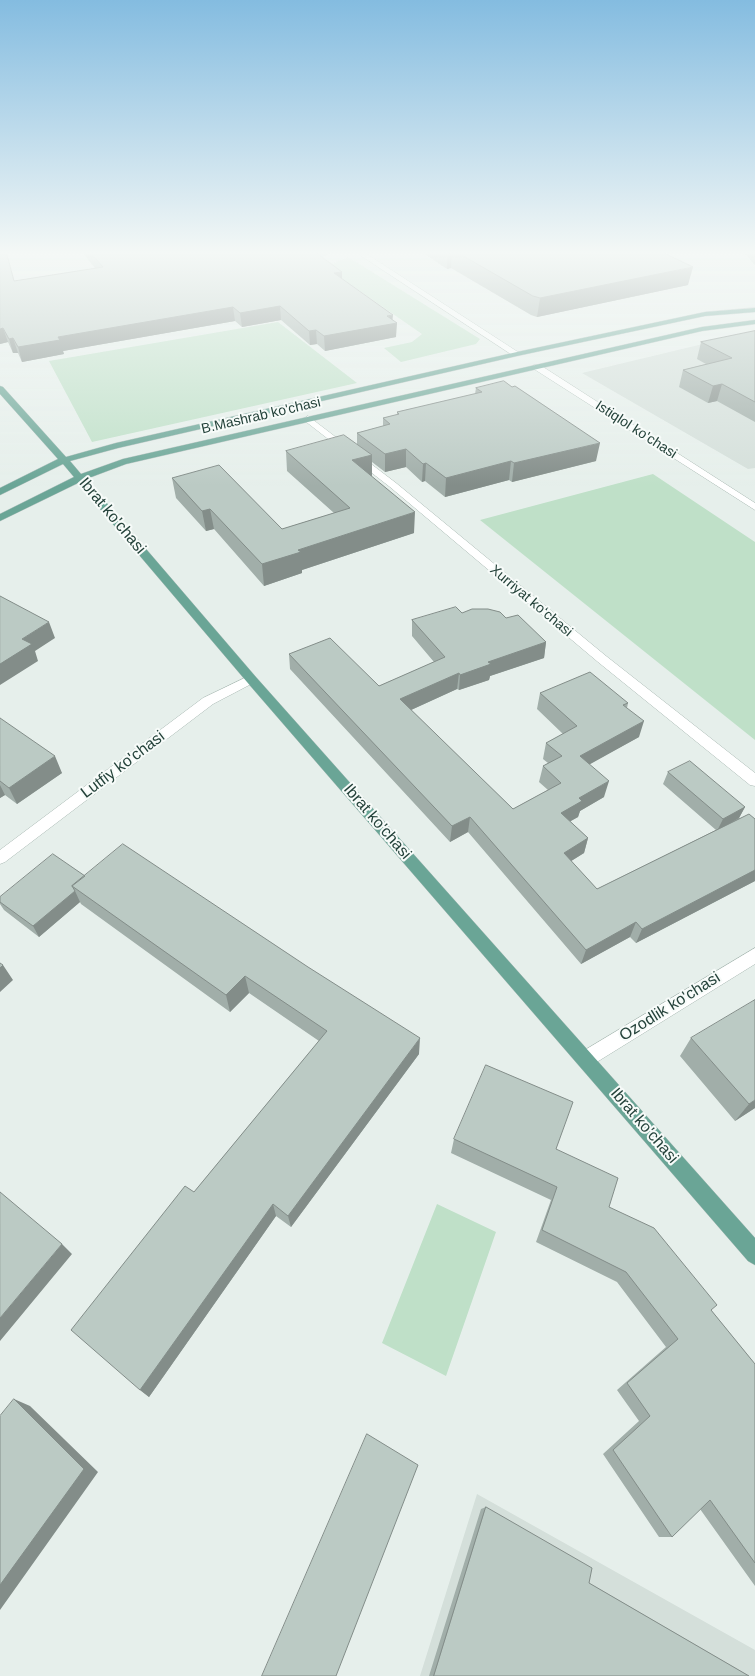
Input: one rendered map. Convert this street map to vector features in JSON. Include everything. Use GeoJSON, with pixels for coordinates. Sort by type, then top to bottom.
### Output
{"type":"FeatureCollection","features":[{"type":"Feature","properties":{"kind":"main road","name":"B.Mashrab ko'chasi"},"geometry":{"type":"LineString","coordinates":[[0,492],[64,460],[126,443],[634,329]]}},
{"type":"Feature","properties":{"kind":"main road","name":"B.Mashrab ko'chasi"},"geometry":{"type":"LineString","coordinates":[[0,518],[80,478],[123,462],[701,329]]}},
{"type":"Feature","properties":{"kind":"main road","name":"Istiqlol ko'chasi"},"geometry":{"type":"LineString","coordinates":[[518,354],[537,367]]}},
{"type":"Feature","properties":{"kind":"main road","name":"Ibrat ko'chasi"},"geometry":{"type":"LineString","coordinates":[[0,389],[80,478],[251,679],[755,1254]]}},
{"type":"Feature","properties":{"kind":"street"},"geometry":{"type":"LineString","coordinates":[[479,329],[518,354]]}},
{"type":"Feature","properties":{"kind":"street","name":"Istiqlol ko'chasi"},"geometry":{"type":"LineString","coordinates":[[537,367],[755,507]]}},
{"type":"Feature","properties":{"kind":"street","name":"Xurriyat ko‘chasi"},"geometry":{"type":"LineString","coordinates":[[308,419],[393,485],[602,659],[755,781]]}},
{"type":"Feature","properties":{"kind":"street","name":"Lutfiy ko'chasi"},"geometry":{"type":"LineString","coordinates":[[0,858],[208,701],[251,679]]}},
{"type":"Feature","properties":{"kind":"street","name":"Ozodlik ko'chasi"},"geometry":{"type":"LineString","coordinates":[[586,1060],[755,955]]}},
{"type":"Feature","properties":{"kind":"shaded area"},"geometry":{"type":"Polygon","coordinates":[[[755,336],[755,468],[748,469],[582,373],[732,337],[755,336]]]}},
{"type":"Feature","properties":{"kind":"shaded area"},"geometry":{"type":"Polygon","coordinates":[[[477,1494],[755,1650],[755,1676],[420,1676],[477,1494]]]}},
{"type":"Feature","properties":{"kind":"green space"},"geometry":{"type":"Polygon","coordinates":[[[236,329],[287,329],[357,383],[92,442],[49,361],[236,329]]]}},
{"type":"Feature","properties":{"kind":"green space"},"geometry":{"type":"Polygon","coordinates":[[[415,329],[464,329],[480,339],[476,344],[401,362],[384,348],[412,342],[422,334],[415,329]]]}},
{"type":"Feature","properties":{"kind":"green space"},"geometry":{"type":"Polygon","coordinates":[[[653,474],[755,542],[755,740],[480,520],[653,474]]]}},
{"type":"Feature","properties":{"kind":"green space"},"geometry":{"type":"Polygon","coordinates":[[[437,1204],[496,1232],[446,1376],[382,1343],[437,1204]]]}},
{"type":"Feature","properties":{"kind":"building"},"geometry":{"type":"Polygon","coordinates":[[[4,329],[103,329],[58,337],[60,340],[18,347],[13,338],[9,339],[4,329]]]}},
{"type":"Feature","properties":{"kind":"building"},"geometry":{"type":"Polygon","coordinates":[[[307,329],[362,329],[324,336],[316,330],[309,331],[307,329]]]}},
{"type":"Feature","properties":{"kind":"building"},"geometry":{"type":"Polygon","coordinates":[[[755,331],[755,402],[722,384],[713,386],[683,370],[732,358],[701,342],[755,331]]]}},
{"type":"Feature","properties":{"kind":"building"},"geometry":{"type":"Polygon","coordinates":[[[504,381],[512,387],[515,386],[600,443],[514,463],[511,461],[446,478],[426,463],[423,464],[406,449],[385,454],[357,433],[390,424],[383,418],[399,414],[397,412],[482,392],[476,388],[504,381]]]}},
{"type":"Feature","properties":{"kind":"building"},"geometry":{"type":"Polygon","coordinates":[[[344,435],[372,455],[352,460],[415,512],[298,550],[301,552],[262,564],[210,509],[202,511],[172,478],[219,465],[282,529],[350,508],[286,451],[344,435]]]}},
{"type":"Feature","properties":{"kind":"building"},"geometry":{"type":"Polygon","coordinates":[[[0,596],[49,622],[22,639],[32,644],[0,664],[0,596]]]}},
{"type":"Feature","properties":{"kind":"building"},"geometry":{"type":"Polygon","coordinates":[[[456,607],[462,613],[472,609],[488,609],[500,612],[506,618],[518,615],[546,642],[488,662],[491,664],[460,675],[459,673],[400,699],[513,809],[561,783],[543,766],[562,756],[546,743],[577,726],[540,693],[590,672],[628,703],[623,705],[644,721],[580,756],[609,781],[579,798],[582,801],[561,813],[588,838],[564,853],[597,889],[749,814],[755,819],[755,870],[642,929],[636,922],[586,950],[470,817],[452,826],[289,654],[330,638],[379,686],[445,657],[412,620],[456,607]]]}},
{"type":"Feature","properties":{"kind":"building"},"geometry":{"type":"Polygon","coordinates":[[[0,718],[55,756],[9,788],[0,781],[0,718]]]}},
{"type":"Feature","properties":{"kind":"building"},"geometry":{"type":"Polygon","coordinates":[[[690,761],[745,807],[723,819],[668,772],[690,761]]]}},
{"type":"Feature","properties":{"kind":"building"},"geometry":{"type":"Polygon","coordinates":[[[123,844],[308,967],[420,1038],[288,1216],[273,1204],[140,1390],[71,1330],[185,1186],[194,1192],[327,1031],[245,976],[226,995],[72,886],[123,844]]]}},
{"type":"Feature","properties":{"kind":"building"},"geometry":{"type":"Polygon","coordinates":[[[53,854],[85,876],[72,886],[75,891],[33,926],[0,902],[0,897],[53,854]]]}},
{"type":"Feature","properties":{"kind":"building"},"geometry":{"type":"Polygon","coordinates":[[[755,1000],[755,1100],[749,1104],[691,1038],[755,1000]]]}},
{"type":"Feature","properties":{"kind":"building"},"geometry":{"type":"Polygon","coordinates":[[[486,1065],[573,1102],[556,1149],[618,1178],[609,1207],[654,1228],[717,1305],[711,1310],[755,1364],[755,1563],[710,1500],[672,1537],[613,1450],[650,1416],[627,1383],[678,1339],[626,1272],[542,1230],[557,1187],[454,1139],[486,1065]]]}},
{"type":"Feature","properties":{"kind":"building"},"geometry":{"type":"Polygon","coordinates":[[[0,1192],[62,1244],[0,1318],[0,1192]]]}},
{"type":"Feature","properties":{"kind":"building"},"geometry":{"type":"Polygon","coordinates":[[[14,1399],[84,1469],[0,1585],[0,1416],[14,1399]]]}},
{"type":"Feature","properties":{"kind":"building"},"geometry":{"type":"Polygon","coordinates":[[[367,1434],[418,1465],[336,1676],[262,1676],[367,1434]]]}},
{"type":"Feature","properties":{"kind":"building"},"geometry":{"type":"Polygon","coordinates":[[[486,1507],[592,1568],[589,1583],[749,1676],[434,1676],[486,1507]]]}}]}
